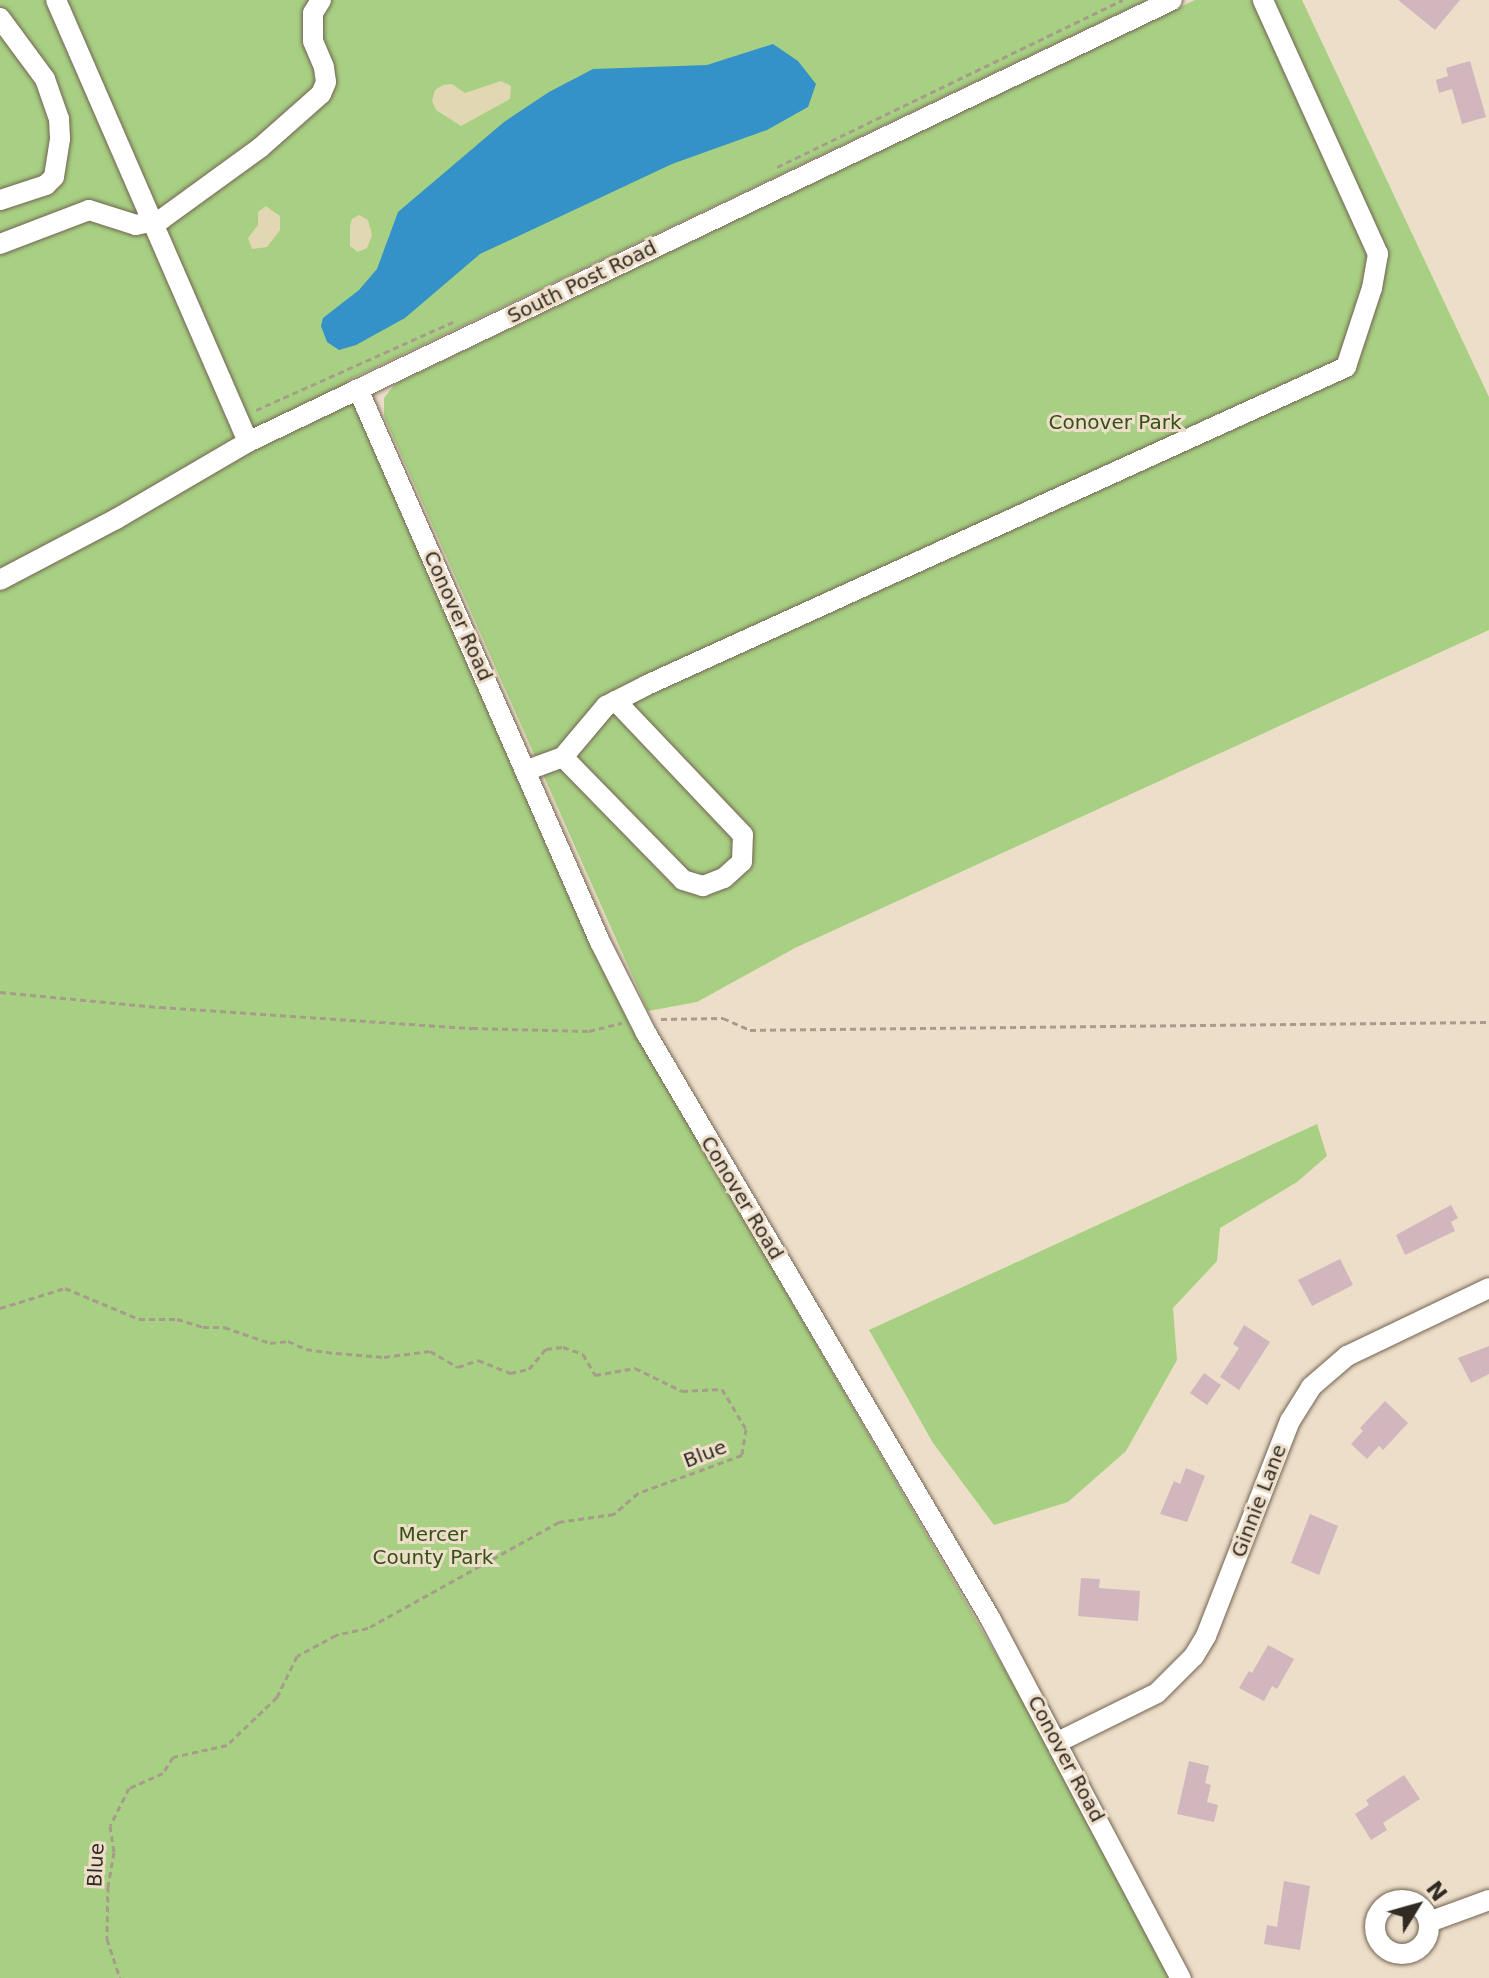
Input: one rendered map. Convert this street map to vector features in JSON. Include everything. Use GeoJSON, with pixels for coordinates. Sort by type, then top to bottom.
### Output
{"type":"FeatureCollection","features":[{"type":"Feature","properties":{"kind":"street"},"geometry":{"type":"LineString","coordinates":[[56,0],[248,442]]}},
{"type":"Feature","properties":{"kind":"street"},"geometry":{"type":"LineString","coordinates":[[0,244],[89,210],[136,225],[153,222],[261,147],[321,94],[326,82],[324,67],[313,41],[313,13],[321,0]]}},
{"type":"Feature","properties":{"kind":"street","name":"South Post Road"},"geometry":{"type":"LineString","coordinates":[[0,580],[116,519],[248,442],[1172,0]]}},
{"type":"Feature","properties":{"kind":"street"},"geometry":{"type":"LineString","coordinates":[[525,771],[563,757],[606,706],[616,701],[1346,367],[1372,288],[1378,254],[1263,0]]}},
{"type":"Feature","properties":{"kind":"street"},"geometry":{"type":"LineString","coordinates":[[0,18],[45,79],[59,119],[60,139],[54,177],[46,185],[0,200]]}},
{"type":"Feature","properties":{"kind":"street","name":"Conover Road"},"geometry":{"type":"LineString","coordinates":[[358,389],[600,942],[639,1019],[929,1513],[1058,1742],[1181,1978]]}},
{"type":"Feature","properties":{"kind":"street"},"geometry":{"type":"LineString","coordinates":[[563,757],[683,880],[703,886],[724,878],[742,862],[743,835],[616,701]]}},
{"type":"Feature","properties":{"kind":"street","name":"Ginnie Lane"},"geometry":{"type":"LineString","coordinates":[[1058,1742],[1157,1693],[1194,1656],[1206,1636],[1290,1421],[1311,1387],[1347,1356],[1489,1288]]}},
{"type":"Feature","properties":{"kind":"street"},"geometry":{"type":"LineString","coordinates":[[1429,1922],[1489,1900]]}},
{"type":"Feature","properties":{"kind":"path"},"geometry":{"type":"LineString","coordinates":[[774,168],[1123,0]]}},
{"type":"Feature","properties":{"kind":"path"},"geometry":{"type":"LineString","coordinates":[[240,420],[301,388],[460,318]]}},
{"type":"Feature","properties":{"kind":"path"},"geometry":{"type":"LineString","coordinates":[[0,992],[160,1007],[472,1028],[589,1031],[639,1019],[723,1018],[750,1030],[1489,1022]]}},
{"type":"Feature","properties":{"kind":"path","name":"Blue"},"geometry":{"type":"LineString","coordinates":[[0,1308],[65,1288],[139,1319],[177,1319],[203,1327],[224,1327],[270,1343],[288,1341],[306,1349],[336,1353],[384,1357],[430,1351],[458,1367],[478,1360],[510,1373],[529,1369],[546,1349],[563,1347],[583,1354],[595,1375],[635,1368],[682,1391],[722,1389],[746,1429],[742,1455],[638,1493],[614,1514],[559,1522],[368,1628],[336,1635],[297,1656],[277,1697],[227,1745],[173,1757],[163,1773],[129,1788],[110,1826],[114,1852],[108,1886],[107,1939],[120,1978]]}},
{"type":"Feature","properties":{"kind":"green space","name":"Mercer County Park"},"geometry":{"type":"Polygon","coordinates":[[[0,0],[1147,0],[347,381],[631,1024],[1057,1760],[1169,1978],[0,1978],[0,0]]]}},
{"type":"Feature","properties":{"kind":"green space","name":"Conover Park"},"geometry":{"type":"Polygon","coordinates":[[[1195,0],[1302,0],[1489,397],[1489,630],[795,948],[697,1002],[648,1011],[384,416],[384,398],[395,384],[1195,0]]]}},
{"type":"Feature","properties":{"kind":"green space"},"geometry":{"type":"Polygon","coordinates":[[[1317,1124],[1327,1156],[1297,1182],[1220,1228],[1217,1261],[1173,1308],[1177,1360],[1126,1451],[1068,1502],[994,1525],[933,1443],[869,1330],[1317,1124]]]}},
{"type":"Feature","properties":{"kind":"sand"},"geometry":{"type":"Polygon","coordinates":[[[501,81],[511,86],[510,99],[461,126],[436,110],[432,101],[435,90],[443,85],[452,84],[465,93],[501,81]]]}},
{"type":"Feature","properties":{"kind":"sand"},"geometry":{"type":"Polygon","coordinates":[[[266,206],[280,216],[280,230],[267,247],[252,249],[248,238],[258,225],[258,212],[266,206]]]}},
{"type":"Feature","properties":{"kind":"sand"},"geometry":{"type":"Polygon","coordinates":[[[359,215],[368,220],[372,235],[367,248],[358,252],[350,246],[350,226],[352,219],[359,215]]]}},
{"type":"Feature","properties":{"kind":"water"},"geometry":{"type":"Polygon","coordinates":[[[773,44],[798,61],[816,84],[808,107],[767,130],[672,164],[480,254],[405,318],[356,345],[339,350],[327,342],[321,326],[323,318],[359,290],[377,269],[398,212],[504,122],[549,92],[593,69],[707,65],[773,44]]]}},
{"type":"Feature","properties":{"kind":"building"},"geometry":{"type":"Polygon","coordinates":[[[1398,0],[1460,0],[1435,30],[1398,0]]]}},
{"type":"Feature","properties":{"kind":"building"},"geometry":{"type":"Polygon","coordinates":[[[1470,61],[1486,117],[1462,124],[1452,89],[1439,93],[1436,80],[1448,76],[1446,68],[1470,61]]]}},
{"type":"Feature","properties":{"kind":"building"},"geometry":{"type":"Polygon","coordinates":[[[1451,1205],[1458,1218],[1451,1222],[1455,1231],[1405,1255],[1396,1235],[1451,1205]]]}},
{"type":"Feature","properties":{"kind":"building"},"geometry":{"type":"Polygon","coordinates":[[[1340,1259],[1353,1285],[1312,1306],[1298,1280],[1340,1259]]]}},
{"type":"Feature","properties":{"kind":"building"},"geometry":{"type":"Polygon","coordinates":[[[1244,1325],[1270,1342],[1239,1390],[1220,1377],[1239,1348],[1233,1344],[1244,1325]]]}},
{"type":"Feature","properties":{"kind":"building"},"geometry":{"type":"Polygon","coordinates":[[[1489,1346],[1489,1374],[1471,1383],[1458,1358],[1489,1346]]]}},
{"type":"Feature","properties":{"kind":"building"},"geometry":{"type":"Polygon","coordinates":[[[1204,1373],[1221,1385],[1207,1405],[1190,1393],[1204,1373]]]}},
{"type":"Feature","properties":{"kind":"building"},"geometry":{"type":"Polygon","coordinates":[[[1385,1401],[1408,1423],[1383,1450],[1379,1446],[1367,1459],[1351,1444],[1363,1431],[1360,1428],[1385,1401]]]}},
{"type":"Feature","properties":{"kind":"building"},"geometry":{"type":"Polygon","coordinates":[[[1186,1468],[1205,1476],[1187,1522],[1160,1514],[1174,1481],[1180,1484],[1186,1468]]]}},
{"type":"Feature","properties":{"kind":"building"},"geometry":{"type":"Polygon","coordinates":[[[1310,1514],[1338,1526],[1319,1575],[1291,1563],[1310,1514]]]}},
{"type":"Feature","properties":{"kind":"building"},"geometry":{"type":"Polygon","coordinates":[[[1081,1578],[1100,1579],[1099,1588],[1140,1591],[1138,1621],[1078,1616],[1081,1578]]]}},
{"type":"Feature","properties":{"kind":"building"},"geometry":{"type":"Polygon","coordinates":[[[1268,1645],[1294,1659],[1277,1689],[1272,1686],[1264,1701],[1239,1688],[1268,1645]]]}},
{"type":"Feature","properties":{"kind":"building"},"geometry":{"type":"Polygon","coordinates":[[[1189,1761],[1209,1766],[1205,1783],[1211,1785],[1207,1802],[1218,1805],[1214,1822],[1177,1814],[1189,1761]]]}},
{"type":"Feature","properties":{"kind":"building"},"geometry":{"type":"Polygon","coordinates":[[[1404,1775],[1420,1799],[1383,1823],[1387,1830],[1371,1840],[1355,1814],[1369,1805],[1366,1800],[1404,1775]]]}},
{"type":"Feature","properties":{"kind":"building"},"geometry":{"type":"Polygon","coordinates":[[[1284,1881],[1310,1886],[1300,1950],[1264,1944],[1267,1925],[1277,1927],[1284,1881]]]}}]}
